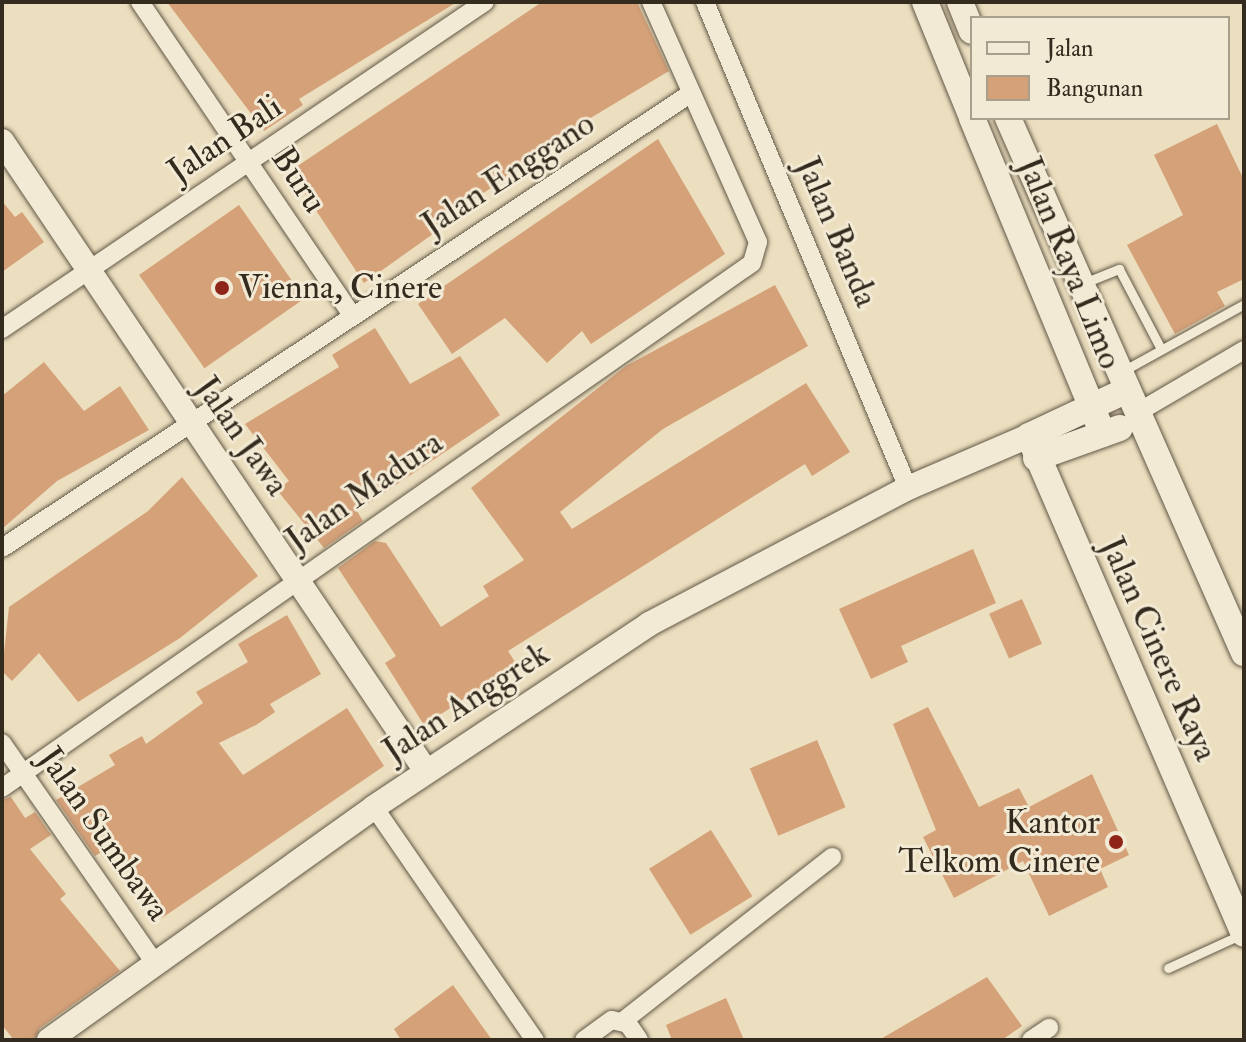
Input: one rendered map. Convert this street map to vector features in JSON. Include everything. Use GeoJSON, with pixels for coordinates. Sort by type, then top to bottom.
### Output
{"type":"FeatureCollection","features":[{"type":"Feature","properties":{"kind":"main road","name":"Jalan Raya Limo"},"geometry":{"type":"LineString","coordinates":[[925,2],[970,113]]}},
{"type":"Feature","properties":{"kind":"main road"},"geometry":{"type":"LineString","coordinates":[[960,2],[970,26]]}},
{"type":"Feature","properties":{"kind":"main road","name":"Jalan Raya Limo"},"geometry":{"type":"LineString","coordinates":[[973,120],[1103,434]]}},
{"type":"Feature","properties":{"kind":"main road","name":"Jalan Raya Limo"},"geometry":{"type":"LineString","coordinates":[[1009,120],[1129,400]]}},
{"type":"Feature","properties":{"kind":"main road"},"geometry":{"type":"LineString","coordinates":[[1129,400],[1244,653]]}},
{"type":"Feature","properties":{"kind":"main road","name":"Jalan Anggrek"},"geometry":{"type":"LineString","coordinates":[[1032,447],[1090,407],[1129,400]]}},
{"type":"Feature","properties":{"kind":"main road","name":"Jalan Anggrek"},"geometry":{"type":"LineString","coordinates":[[1032,447],[1103,434],[1129,400]]}},
{"type":"Feature","properties":{"kind":"main road","name":"Jalan Cinere Raya"},"geometry":{"type":"LineString","coordinates":[[1032,447],[1244,934]]}},
{"type":"Feature","properties":{"kind":"street","name":"Buru"},"geometry":{"type":"LineString","coordinates":[[140,2],[351,314]]}},
{"type":"Feature","properties":{"kind":"street","name":"Jalan Bali"},"geometry":{"type":"LineString","coordinates":[[2,329],[485,2]]}},
{"type":"Feature","properties":{"kind":"street"},"geometry":{"type":"LineString","coordinates":[[651,2],[690,94]]}},
{"type":"Feature","properties":{"kind":"street","name":"Jalan Banda"},"geometry":{"type":"LineString","coordinates":[[705,2],[908,488]]}},
{"type":"Feature","properties":{"kind":"street","name":"Jalan Madura"},"geometry":{"type":"LineString","coordinates":[[2,788],[298,575],[752,263],[760,246],[690,94]]}},
{"type":"Feature","properties":{"kind":"street","name":"Jalan Enggano"},"geometry":{"type":"LineString","coordinates":[[2,548],[188,419],[690,94]]}},
{"type":"Feature","properties":{"kind":"street","name":"Jalan Jawa"},"geometry":{"type":"LineString","coordinates":[[2,141],[188,419],[298,575],[426,771]]}},
{"type":"Feature","properties":{"kind":"street"},"geometry":{"type":"LineString","coordinates":[[1129,400],[1244,350]]}},
{"type":"Feature","properties":{"kind":"street","name":"Jalan Anggrek"},"geometry":{"type":"LineString","coordinates":[[49,1040],[374,807],[649,624],[908,488],[951,470],[1032,447]]}},
{"type":"Feature","properties":{"kind":"street","name":"Jalan Sumbawa"},"geometry":{"type":"LineString","coordinates":[[2,743],[154,962]]}},
{"type":"Feature","properties":{"kind":"street"},"geometry":{"type":"LineString","coordinates":[[374,807],[535,1040]]}},
{"type":"Feature","properties":{"kind":"street"},"geometry":{"type":"LineString","coordinates":[[584,1040],[612,1020],[623,1021],[832,857]]}},
{"type":"Feature","properties":{"kind":"street"},"geometry":{"type":"LineString","coordinates":[[623,1021],[639,1040]]}},
{"type":"Feature","properties":{"kind":"street"},"geometry":{"type":"LineString","coordinates":[[1031,1040],[1049,1028]]}},
{"type":"Feature","properties":{"kind":"lane"},"geometry":{"type":"LineString","coordinates":[[1078,286],[1119,269],[1161,349]]}},
{"type":"Feature","properties":{"kind":"lane"},"geometry":{"type":"LineString","coordinates":[[1129,400],[1161,349],[1244,304]]}},
{"type":"Feature","properties":{"kind":"lane"},"geometry":{"type":"LineString","coordinates":[[1168,968],[1244,934]]}},
{"type":"Feature","properties":{"kind":"building"},"geometry":{"type":"Polygon","coordinates":[[[167,2],[457,2],[299,99],[303,105],[264,131],[167,2]]]}},
{"type":"Feature","properties":{"kind":"building"},"geometry":{"type":"Polygon","coordinates":[[[542,2],[637,2],[669,71],[532,153],[536,159],[443,219],[447,224],[364,283],[290,171],[542,2]]]}},
{"type":"Feature","properties":{"kind":"building"},"geometry":{"type":"Polygon","coordinates":[[[1217,124],[1244,180],[1244,279],[1217,292],[1225,306],[1175,334],[1127,245],[1183,215],[1154,155],[1217,124]]]}},
{"type":"Feature","properties":{"kind":"building"},"geometry":{"type":"Polygon","coordinates":[[[658,139],[725,254],[591,344],[582,331],[547,363],[505,318],[452,354],[418,304],[658,139]]]}},
{"type":"Feature","properties":{"kind":"building"},"geometry":{"type":"Polygon","coordinates":[[[2,201],[15,217],[22,212],[44,242],[2,272],[2,201]]]}},
{"type":"Feature","properties":{"kind":"building","name":"Vienna, Cinere"},"geometry":{"type":"Polygon","coordinates":[[[239,205],[304,298],[204,368],[139,275],[239,205]]]}},
{"type":"Feature","properties":{"kind":"building"},"geometry":{"type":"Polygon","coordinates":[[[775,285],[808,346],[663,429],[560,512],[572,529],[806,383],[850,452],[812,476],[805,464],[508,651],[517,665],[424,725],[385,663],[396,656],[338,568],[375,541],[386,543],[441,627],[489,596],[483,586],[524,560],[471,488],[626,366],[775,285]]]}},
{"type":"Feature","properties":{"kind":"building"},"geometry":{"type":"Polygon","coordinates":[[[375,328],[410,384],[460,356],[500,415],[357,511],[363,521],[324,548],[277,490],[289,481],[245,424],[339,367],[332,355],[375,328]]]}},
{"type":"Feature","properties":{"kind":"building"},"geometry":{"type":"Polygon","coordinates":[[[44,362],[84,411],[120,386],[149,430],[57,481],[2,529],[2,396],[44,362]]]}},
{"type":"Feature","properties":{"kind":"building"},"geometry":{"type":"Polygon","coordinates":[[[182,477],[258,576],[180,638],[78,702],[39,653],[12,681],[2,671],[9,607],[148,511],[182,477]]]}},
{"type":"Feature","properties":{"kind":"building"},"geometry":{"type":"Polygon","coordinates":[[[973,549],[996,603],[901,646],[908,662],[871,679],[839,609],[973,549]]]}},
{"type":"Feature","properties":{"kind":"building"},"geometry":{"type":"Polygon","coordinates":[[[1022,599],[1042,644],[1009,658],[989,614],[1022,599]]]}},
{"type":"Feature","properties":{"kind":"building"},"geometry":{"type":"Polygon","coordinates":[[[287,615],[321,674],[270,704],[275,712],[256,725],[219,743],[243,775],[347,708],[384,766],[162,918],[112,846],[95,856],[56,800],[115,765],[109,755],[142,736],[146,744],[203,703],[196,692],[248,662],[238,644],[287,615]]]}},
{"type":"Feature","properties":{"kind":"building"},"geometry":{"type":"Polygon","coordinates":[[[928,707],[979,807],[1019,788],[1029,807],[1092,774],[1129,855],[1100,869],[1108,887],[1049,916],[1023,861],[954,898],[923,837],[936,830],[893,724],[928,707]]]}},
{"type":"Feature","properties":{"kind":"building"},"geometry":{"type":"Polygon","coordinates":[[[817,740],[846,807],[778,836],[750,769],[817,740]]]}},
{"type":"Feature","properties":{"kind":"building"},"geometry":{"type":"Polygon","coordinates":[[[11,797],[25,818],[35,812],[51,835],[30,849],[66,894],[60,899],[120,971],[40,1028],[34,1040],[14,1040],[2,1025],[2,800],[11,797]]]}},
{"type":"Feature","properties":{"kind":"building"},"geometry":{"type":"Polygon","coordinates":[[[711,830],[752,896],[690,935],[649,869],[711,830]]]}},
{"type":"Feature","properties":{"kind":"building"},"geometry":{"type":"Polygon","coordinates":[[[987,977],[1022,1026],[1002,1040],[879,1040],[987,977]]]}},
{"type":"Feature","properties":{"kind":"building"},"geometry":{"type":"Polygon","coordinates":[[[453,985],[492,1040],[401,1040],[394,1029],[453,985]]]}},
{"type":"Feature","properties":{"kind":"building"},"geometry":{"type":"Polygon","coordinates":[[[726,998],[744,1040],[672,1040],[666,1025],[726,998]]]}},
{"type":"Feature","properties":{"kind":"place","name":"Vienna, Cinere"},"geometry":{"type":"Point","coordinates":[222,288]}},
{"type":"Feature","properties":{"kind":"place","name":"Kantor Telkom Cinere"},"geometry":{"type":"Point","coordinates":[1116,842]}}]}
